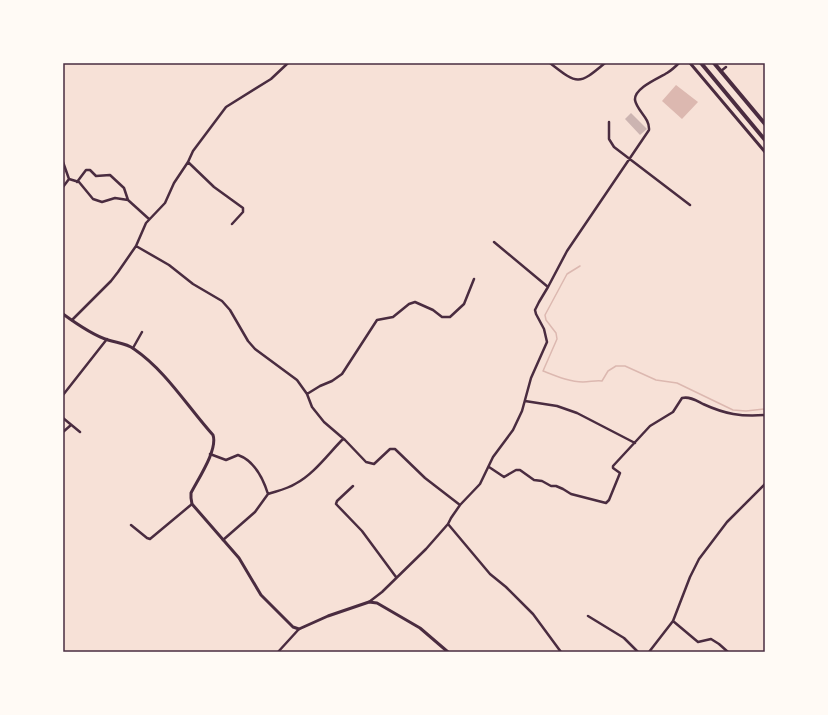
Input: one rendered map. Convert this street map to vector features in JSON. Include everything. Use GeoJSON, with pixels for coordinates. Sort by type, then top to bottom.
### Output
{"type":"FeatureCollection","features":[{"type":"Feature","properties":{"kind":"main road"},"geometry":{"type":"LineString","coordinates":[[700,63],[765,140]]}},
{"type":"Feature","properties":{"kind":"main road"},"geometry":{"type":"LineString","coordinates":[[714,63],[765,124]]}},
{"type":"Feature","properties":{"kind":"street"},"geometry":{"type":"LineString","coordinates":[[72,321],[111,281],[136,246],[149,219],[165,202],[174,183],[188,162],[196,146],[216,123],[226,107],[271,79],[288,63]]}},
{"type":"Feature","properties":{"kind":"street"},"geometry":{"type":"LineString","coordinates":[[550,63],[565,75],[576,80],[588,77],[605,63]]}},
{"type":"Feature","properties":{"kind":"street"},"geometry":{"type":"LineString","coordinates":[[278,652],[299,629],[328,616],[369,602],[426,549],[448,524],[460,505],[476,488],[496,453],[518,422],[531,378],[547,342],[544,329],[538,320],[535,310],[567,251],[646,135],[649,125],[636,103],[636,94],[645,85],[667,73],[679,63]]}},
{"type":"Feature","properties":{"kind":"street"},"geometry":{"type":"LineString","coordinates":[[690,63],[765,152]]}},
{"type":"Feature","properties":{"kind":"street"},"geometry":{"type":"LineString","coordinates":[[721,71],[726,67]]}},
{"type":"Feature","properties":{"kind":"street"},"geometry":{"type":"LineString","coordinates":[[609,122],[609,139],[614,146],[690,205]]}},
{"type":"Feature","properties":{"kind":"street"},"geometry":{"type":"LineString","coordinates":[[63,162],[69,179]]}},
{"type":"Feature","properties":{"kind":"street"},"geometry":{"type":"LineString","coordinates":[[188,162],[214,187],[243,208],[243,212],[232,224]]}},
{"type":"Feature","properties":{"kind":"street"},"geometry":{"type":"LineString","coordinates":[[77,182],[86,170],[90,170],[96,176],[110,175],[124,188],[128,200],[149,219]]}},
{"type":"Feature","properties":{"kind":"street"},"geometry":{"type":"LineString","coordinates":[[69,179],[77,182],[93,199],[102,202],[115,198],[128,200]]}},
{"type":"Feature","properties":{"kind":"street"},"geometry":{"type":"LineString","coordinates":[[63,187],[69,179]]}},
{"type":"Feature","properties":{"kind":"street"},"geometry":{"type":"LineString","coordinates":[[494,242],[548,287]]}},
{"type":"Feature","properties":{"kind":"street"},"geometry":{"type":"LineString","coordinates":[[136,246],[164,262],[193,284],[222,301],[230,310],[248,341],[255,349],[294,377],[307,394],[315,412],[326,425],[343,438],[366,462],[374,464],[390,449],[395,449],[425,478],[460,505]]}},
{"type":"Feature","properties":{"kind":"street"},"geometry":{"type":"LineString","coordinates":[[307,394],[342,374],[377,320],[393,317],[409,304],[415,302],[433,310],[442,317],[450,317],[464,304],[474,279]]}},
{"type":"Feature","properties":{"kind":"street"},"geometry":{"type":"LineString","coordinates":[[63,314],[72,321],[107,340],[125,344],[133,348],[164,375],[213,435],[214,440],[210,454],[192,493],[192,504],[239,558],[266,601],[293,627],[299,629]]}},
{"type":"Feature","properties":{"kind":"street"},"geometry":{"type":"LineString","coordinates":[[133,348],[142,332]]}},
{"type":"Feature","properties":{"kind":"street"},"geometry":{"type":"LineString","coordinates":[[63,395],[107,340]]}},
{"type":"Feature","properties":{"kind":"street"},"geometry":{"type":"LineString","coordinates":[[489,467],[504,477],[516,470],[520,470],[534,480],[542,481],[551,486],[556,486],[563,489],[568,494],[606,503],[609,500],[620,473],[613,466],[650,426],[673,412],[682,398],[685,397],[729,414],[765,415]]}},
{"type":"Feature","properties":{"kind":"street"},"geometry":{"type":"LineString","coordinates":[[525,401],[557,406],[577,413],[635,443]]}},
{"type":"Feature","properties":{"kind":"street"},"geometry":{"type":"LineString","coordinates":[[63,418],[80,432]]}},
{"type":"Feature","properties":{"kind":"street"},"geometry":{"type":"LineString","coordinates":[[63,432],[71,425]]}},
{"type":"Feature","properties":{"kind":"street"},"geometry":{"type":"LineString","coordinates":[[223,540],[255,512],[268,494],[289,487],[310,474],[343,438]]}},
{"type":"Feature","properties":{"kind":"street"},"geometry":{"type":"LineString","coordinates":[[210,454],[226,460],[238,455],[242,457],[259,471],[268,494]]}},
{"type":"Feature","properties":{"kind":"street"},"geometry":{"type":"LineString","coordinates":[[649,652],[673,621],[690,577],[699,559],[727,522],[765,484]]}},
{"type":"Feature","properties":{"kind":"street"},"geometry":{"type":"LineString","coordinates":[[353,486],[337,501],[336,504],[362,530],[396,577]]}},
{"type":"Feature","properties":{"kind":"street"},"geometry":{"type":"LineString","coordinates":[[131,525],[146,538],[150,539],[192,504]]}},
{"type":"Feature","properties":{"kind":"street"},"geometry":{"type":"LineString","coordinates":[[448,524],[490,574],[506,587],[533,614],[561,652]]}},
{"type":"Feature","properties":{"kind":"street"},"geometry":{"type":"LineString","coordinates":[[369,602],[384,606],[420,628],[448,652]]}},
{"type":"Feature","properties":{"kind":"street"},"geometry":{"type":"LineString","coordinates":[[588,616],[624,638],[638,652]]}},
{"type":"Feature","properties":{"kind":"street"},"geometry":{"type":"LineString","coordinates":[[673,621],[698,642],[711,639],[720,644],[728,652]]}},
{"type":"Feature","properties":{"kind":"shaded area"},"geometry":{"type":"Polygon","coordinates":[[[676,85],[698,102],[682,119],[662,101],[676,85]]]}},
{"type":"Feature","properties":{"kind":"building"},"geometry":{"type":"Polygon","coordinates":[[[631,113],[647,129],[640,135],[625,119],[631,113]]]}},
{"type":"Feature","properties":{"kind":"waterway"},"geometry":{"type":"LineString","coordinates":[[580,266],[567,274],[545,315],[546,320],[556,333],[557,339],[543,371],[573,381],[602,381],[608,371],[616,366],[625,366],[656,380],[677,383],[733,410],[746,411],[765,409]]}}]}
